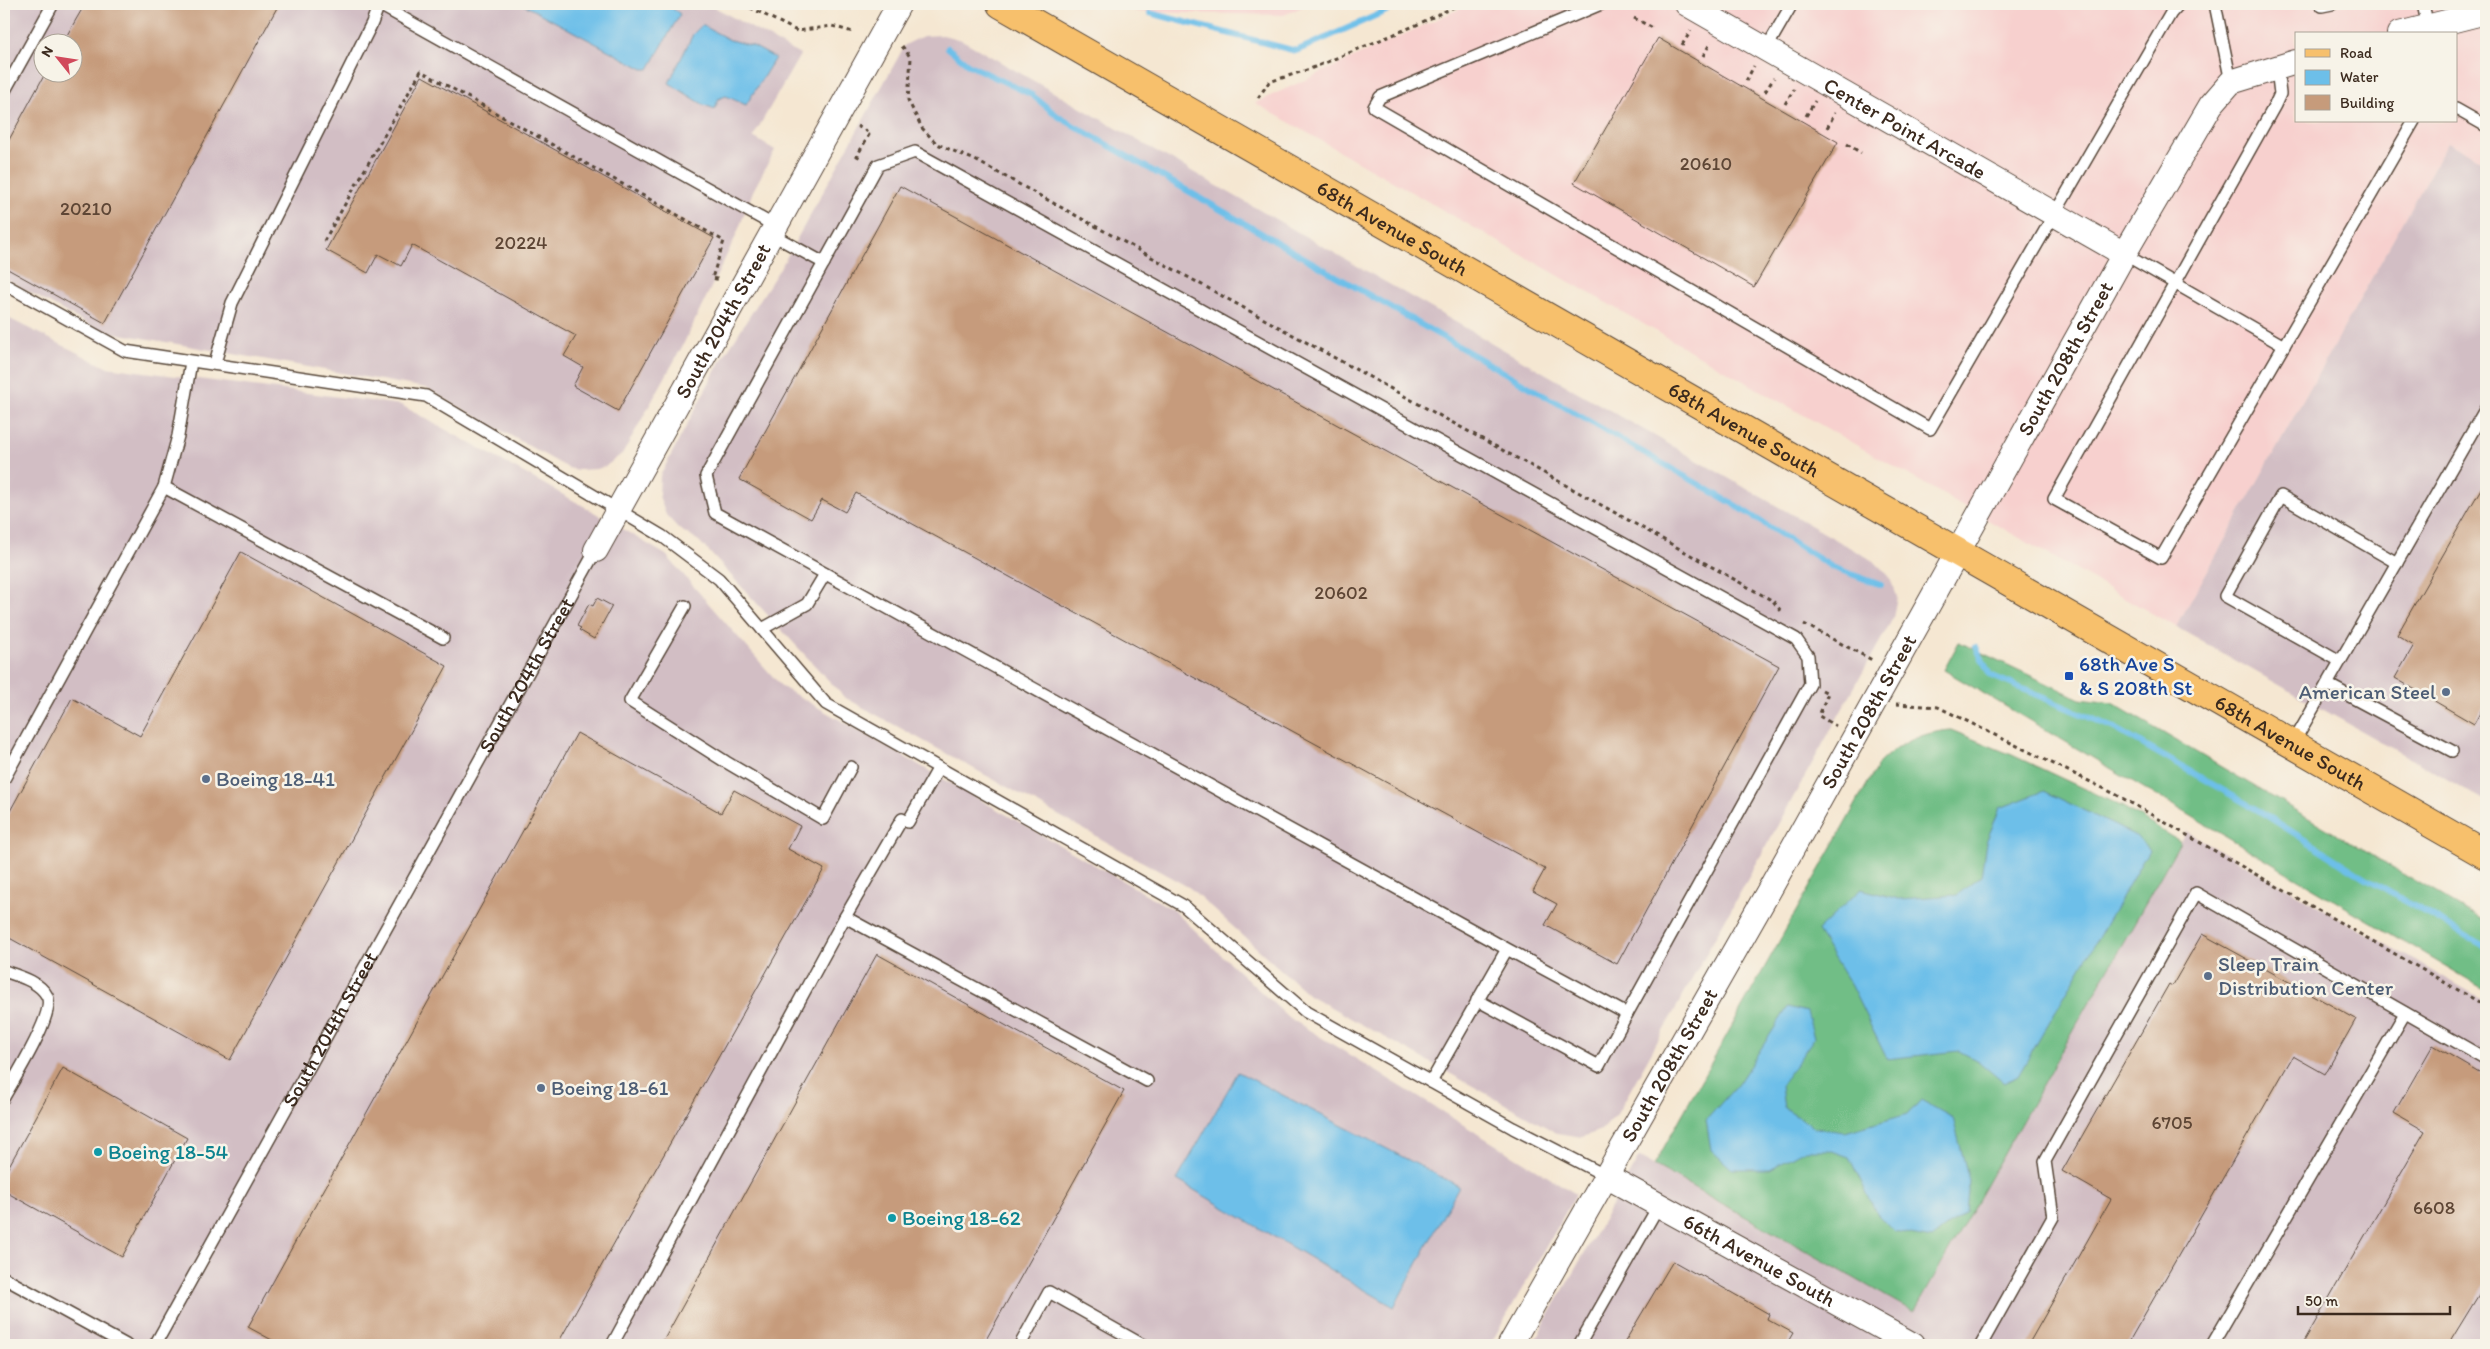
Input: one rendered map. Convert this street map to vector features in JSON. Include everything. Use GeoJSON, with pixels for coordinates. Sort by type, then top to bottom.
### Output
{"type":"FeatureCollection","features":[{"type":"Feature","properties":{"kind":"main road","name":"68th Avenue South"},"geometry":{"type":"LineString","coordinates":[[1000,4],[2486,855]]}},
{"type":"Feature","properties":{"kind":"street","name":"South 204th Street"},"geometry":{"type":"LineString","coordinates":[[596,550],[899,4]]}},
{"type":"Feature","properties":{"kind":"street","name":"Center Point Arcade"},"geometry":{"type":"LineString","coordinates":[[1688,4],[1761,56],[2054,214],[2124,254]]}},
{"type":"Feature","properties":{"kind":"street"},"geometry":{"type":"LineString","coordinates":[[2406,32],[2486,12]]}},
{"type":"Feature","properties":{"kind":"street"},"geometry":{"type":"LineString","coordinates":[[2231,82],[2286,65]]}},
{"type":"Feature","properties":{"kind":"street","name":"South 208th Street"},"geometry":{"type":"LineString","coordinates":[[1510,1345],[1771,888],[2124,254],[2211,105],[2231,82]]}},
{"type":"Feature","properties":{"kind":"street","name":"66th Avenue South"},"geometry":{"type":"LineString","coordinates":[[1606,1176],[1906,1344]]}},
{"type":"Feature","properties":{"kind":"lane"},"geometry":{"type":"LineString","coordinates":[[4,92],[53,4]]}},
{"type":"Feature","properties":{"kind":"lane"},"geometry":{"type":"LineString","coordinates":[[215,363],[232,302],[372,23],[378,4],[773,230],[824,263]]}},
{"type":"Feature","properties":{"kind":"lane"},"geometry":{"type":"LineString","coordinates":[[1600,4],[1380,97],[1374,107],[1930,430],[2171,13],[2179,4]]}},
{"type":"Feature","properties":{"kind":"lane"},"geometry":{"type":"LineString","coordinates":[[1761,56],[1792,4]]}},
{"type":"Feature","properties":{"kind":"lane"},"geometry":{"type":"LineString","coordinates":[[2215,4],[2231,82]]}},
{"type":"Feature","properties":{"kind":"lane"},"geometry":{"type":"LineString","coordinates":[[2423,4],[2428,26]]}},
{"type":"Feature","properties":{"kind":"lane"},"geometry":{"type":"LineString","coordinates":[[2286,65],[2280,94],[2275,105],[2054,499],[2161,558],[2413,122]]}},
{"type":"Feature","properties":{"kind":"lane"},"geometry":{"type":"LineString","coordinates":[[2458,110],[2486,126]]}},
{"type":"Feature","properties":{"kind":"lane"},"geometry":{"type":"LineString","coordinates":[[1477,1000],[1599,1066],[1810,684],[1808,656],[1796,639],[915,152],[877,167],[706,476],[715,513],[1627,1014]]}},
{"type":"Feature","properties":{"kind":"lane"},"geometry":{"type":"LineString","coordinates":[[2124,254],[2176,282],[2284,346]]}},
{"type":"Feature","properties":{"kind":"lane"},"geometry":{"type":"LineString","coordinates":[[4,284],[126,351],[426,396],[662,536],[718,579],[826,704],[938,769],[1184,906],[1306,1012],[1606,1176]]}},
{"type":"Feature","properties":{"kind":"lane"},"geometry":{"type":"LineString","coordinates":[[4,779],[164,487],[178,436],[191,362]]}},
{"type":"Feature","properties":{"kind":"lane"},"geometry":{"type":"LineString","coordinates":[[2292,745],[2486,408]]}},
{"type":"Feature","properties":{"kind":"lane"},"geometry":{"type":"LineString","coordinates":[[164,487],[443,638]]}},
{"type":"Feature","properties":{"kind":"lane"},"geometry":{"type":"LineString","coordinates":[[2340,661],[2225,596],[2281,496],[2397,563]]}},
{"type":"Feature","properties":{"kind":"lane","name":"South 204th Street"},"geometry":{"type":"LineString","coordinates":[[155,1345],[596,550]]}},
{"type":"Feature","properties":{"kind":"lane"},"geometry":{"type":"LineString","coordinates":[[762,630],[807,604],[825,574]]}},
{"type":"Feature","properties":{"kind":"lane"},"geometry":{"type":"LineString","coordinates":[[685,606],[630,701],[726,762],[823,819],[851,767]]}},
{"type":"Feature","properties":{"kind":"lane"},"geometry":{"type":"LineString","coordinates":[[2327,684],[2452,751]]}},
{"type":"Feature","properties":{"kind":"lane"},"geometry":{"type":"LineString","coordinates":[[612,1345],[845,917],[938,769]]}},
{"type":"Feature","properties":{"kind":"lane"},"geometry":{"type":"LineString","coordinates":[[1981,1345],[2053,1217],[2045,1162],[2196,893],[2486,1059]]}},
{"type":"Feature","properties":{"kind":"lane"},"geometry":{"type":"LineString","coordinates":[[845,917],[1147,1081]]}},
{"type":"Feature","properties":{"kind":"lane"},"geometry":{"type":"LineString","coordinates":[[1431,1082],[1507,949]]}},
{"type":"Feature","properties":{"kind":"lane"},"geometry":{"type":"LineString","coordinates":[[4,971],[35,983],[47,995],[49,1008],[41,1028],[4,1098]]}},
{"type":"Feature","properties":{"kind":"lane"},"geometry":{"type":"LineString","coordinates":[[2212,1345],[2405,1013]]}},
{"type":"Feature","properties":{"kind":"lane"},"geometry":{"type":"LineString","coordinates":[[1579,1345],[1659,1205]]}},
{"type":"Feature","properties":{"kind":"lane"},"geometry":{"type":"LineString","coordinates":[[4,1278],[126,1345]]}},
{"type":"Feature","properties":{"kind":"lane"},"geometry":{"type":"LineString","coordinates":[[1020,1345],[1049,1292],[1143,1345]]}},
{"type":"Feature","properties":{"kind":"path"},"geometry":{"type":"LineString","coordinates":[[743,4],[797,31],[832,26],[853,32]]}},
{"type":"Feature","properties":{"kind":"path"},"geometry":{"type":"LineString","coordinates":[[1258,98],[1269,82],[1310,69],[1414,26],[1460,4]]}},
{"type":"Feature","properties":{"kind":"path"},"geometry":{"type":"LineString","coordinates":[[1634,18],[1652,28]]}},
{"type":"Feature","properties":{"kind":"path"},"geometry":{"type":"LineString","coordinates":[[1682,45],[1693,28]]}},
{"type":"Feature","properties":{"kind":"path"},"geometry":{"type":"LineString","coordinates":[[1703,56],[1713,39]]}},
{"type":"Feature","properties":{"kind":"path"},"geometry":{"type":"LineString","coordinates":[[902,46],[911,58],[908,100],[931,141],[975,160],[1527,463],[1773,602],[1781,611],[1789,616]]}},
{"type":"Feature","properties":{"kind":"path"},"geometry":{"type":"LineString","coordinates":[[1746,81],[1761,56]]}},
{"type":"Feature","properties":{"kind":"path"},"geometry":{"type":"LineString","coordinates":[[324,242],[421,71],[724,241],[712,278],[721,280]]}},
{"type":"Feature","properties":{"kind":"path"},"geometry":{"type":"LineString","coordinates":[[1765,92],[1775,75]]}},
{"type":"Feature","properties":{"kind":"path"},"geometry":{"type":"LineString","coordinates":[[1785,104],[1796,86]]}},
{"type":"Feature","properties":{"kind":"path"},"geometry":{"type":"LineString","coordinates":[[1806,116],[1816,99]]}},
{"type":"Feature","properties":{"kind":"path"},"geometry":{"type":"LineString","coordinates":[[1827,128],[1837,110]]}},
{"type":"Feature","properties":{"kind":"path"},"geometry":{"type":"LineString","coordinates":[[857,126],[870,133],[857,156],[877,167]]}},
{"type":"Feature","properties":{"kind":"path"},"geometry":{"type":"LineString","coordinates":[[1847,144],[1861,153]]}},
{"type":"Feature","properties":{"kind":"path"},"geometry":{"type":"LineString","coordinates":[[1798,620],[1874,661]]}},
{"type":"Feature","properties":{"kind":"path"},"geometry":{"type":"LineString","coordinates":[[1810,684],[1828,694],[1819,716],[1838,727]]}},
{"type":"Feature","properties":{"kind":"path"},"geometry":{"type":"LineString","coordinates":[[1899,706],[1938,707],[2117,795],[2486,1006]]}},
{"type":"Feature","properties":{"kind":"shaded area"},"geometry":{"type":"Polygon","coordinates":[[[4,4],[709,4],[800,55],[753,137],[775,150],[753,191],[736,236],[682,347],[623,453],[606,466],[597,469],[577,470],[568,468],[426,388],[98,330],[4,278],[4,4]]]}},
{"type":"Feature","properties":{"kind":"shaded area"},"geometry":{"type":"Polygon","coordinates":[[[1123,4],[1309,4],[1284,15],[1137,12],[1123,4]]]}},
{"type":"Feature","properties":{"kind":"shaded area"},"geometry":{"type":"Polygon","coordinates":[[[1470,4],[2486,4],[2486,163],[2448,142],[2176,627],[1255,103],[1470,4]]]}},
{"type":"Feature","properties":{"kind":"shaded area"},"geometry":{"type":"Polygon","coordinates":[[[943,35],[962,40],[1875,562],[1889,576],[1897,596],[1893,618],[1617,1114],[1602,1130],[1582,1137],[1557,1133],[1309,995],[1190,888],[844,697],[699,541],[679,529],[666,515],[659,496],[660,476],[719,364],[784,262],[905,45],[923,36],[943,35]]]}},
{"type":"Feature","properties":{"kind":"shaded area"},"geometry":{"type":"Polygon","coordinates":[[[2448,142],[2486,163],[2486,801],[2176,627],[2448,142]]]}},
{"type":"Feature","properties":{"kind":"shaded area"},"geometry":{"type":"Polygon","coordinates":[[[4,316],[106,367],[401,405],[587,508],[666,555],[782,687],[1172,909],[1288,1017],[1576,1194],[1490,1345],[4,1345],[4,316]]]}},
{"type":"Feature","properties":{"kind":"shaded area"},"geometry":{"type":"Polygon","coordinates":[[[2186,831],[2486,1001],[2486,1345],[1532,1345],[1639,1157],[1914,1312],[2186,831]]]}},
{"type":"Feature","properties":{"kind":"green space"},"geometry":{"type":"Polygon","coordinates":[[[1959,642],[2080,699],[2112,703],[2486,922],[2486,990],[1944,670],[1959,642]]]}},
{"type":"Feature","properties":{"kind":"green space"},"geometry":{"type":"Polygon","coordinates":[[[1951,730],[2012,755],[2123,807],[2180,842],[1914,1312],[1654,1165],[1879,763],[1903,744],[1931,733],[1951,730]]]}},
{"type":"Feature","properties":{"kind":"water"},"geometry":{"type":"Polygon","coordinates":[[[522,4],[667,4],[680,14],[649,69],[643,69],[522,4]]]}},
{"type":"Feature","properties":{"kind":"water"},"geometry":{"type":"Polygon","coordinates":[[[702,25],[730,40],[753,46],[775,58],[746,105],[726,96],[718,99],[715,109],[704,105],[669,83],[693,34],[702,25]]]}},
{"type":"Feature","properties":{"kind":"water"},"geometry":{"type":"Polygon","coordinates":[[[2044,791],[2136,836],[2149,850],[2018,1076],[2004,1083],[1978,1061],[1959,1051],[1887,1059],[1851,986],[1817,931],[1861,889],[1899,899],[1957,895],[1981,876],[1986,842],[2000,808],[2044,791]]]}},
{"type":"Feature","properties":{"kind":"water"},"geometry":{"type":"Polygon","coordinates":[[[1788,1007],[1807,1012],[1814,1038],[1781,1086],[1784,1108],[1814,1128],[1845,1132],[1908,1114],[1921,1100],[1953,1118],[1969,1180],[1966,1212],[1932,1238],[1894,1231],[1877,1214],[1849,1157],[1829,1150],[1805,1150],[1770,1169],[1732,1169],[1711,1150],[1706,1120],[1738,1084],[1788,1007]]]}},
{"type":"Feature","properties":{"kind":"water"},"geometry":{"type":"Polygon","coordinates":[[[1238,1072],[1459,1186],[1394,1307],[1177,1180],[1238,1072]]]}},
{"type":"Feature","properties":{"kind":"building"},"geometry":{"type":"Polygon","coordinates":[[[85,4],[279,4],[105,323],[4,267],[4,149],[41,82],[82,82],[82,32],[69,32],[85,4]]]}},
{"type":"Feature","properties":{"kind":"building"},"geometry":{"type":"Polygon","coordinates":[[[1658,38],[1838,142],[1754,287],[1574,183],[1658,38]]]}},
{"type":"Feature","properties":{"kind":"building"},"geometry":{"type":"Polygon","coordinates":[[[422,76],[714,238],[618,411],[573,386],[583,367],[564,356],[576,336],[412,245],[401,266],[378,254],[368,273],[326,250],[422,76]]]}},
{"type":"Feature","properties":{"kind":"building"},"geometry":{"type":"Polygon","coordinates":[[[900,186],[1779,666],[1617,964],[1545,925],[1557,904],[1533,891],[1545,869],[856,493],[845,512],[822,500],[811,519],[739,479],[900,186]]]}},
{"type":"Feature","properties":{"kind":"building"},"geometry":{"type":"Polygon","coordinates":[[[2486,480],[2486,702],[2474,724],[2395,678],[2414,645],[2397,635],[2486,480]]]}},
{"type":"Feature","properties":{"kind":"building","name":"Boeing 18-41"},"geometry":{"type":"Polygon","coordinates":[[[241,552],[447,666],[230,1060],[4,935],[4,822],[72,698],[140,736],[241,552]]]}},
{"type":"Feature","properties":{"kind":"building"},"geometry":{"type":"Polygon","coordinates":[[[597,598],[612,606],[594,639],[579,630],[581,628],[577,626],[589,604],[593,606],[597,598]]]}},
{"type":"Feature","properties":{"kind":"building","name":"Boeing 18-61"},"geometry":{"type":"Polygon","coordinates":[[[577,733],[721,813],[734,790],[800,826],[788,849],[824,869],[557,1345],[281,1345],[248,1327],[577,733]]]}},
{"type":"Feature","properties":{"kind":"building"},"geometry":{"type":"Polygon","coordinates":[[[2202,934],[2356,1019],[2325,1074],[2293,1056],[2127,1345],[2028,1345],[2111,1199],[2062,1171],[2169,984],[2172,986],[2202,934]]]}},
{"type":"Feature","properties":{"kind":"building","name":"Boeing 18-62"},"geometry":{"type":"Polygon","coordinates":[[[877,954],[1124,1091],[983,1345],[661,1345],[877,954]]]}},
{"type":"Feature","properties":{"kind":"building"},"geometry":{"type":"Polygon","coordinates":[[[2433,1045],[2486,1076],[2486,1283],[2448,1345],[2302,1345],[2425,1131],[2394,1113],[2433,1045]]]}},
{"type":"Feature","properties":{"kind":"building","name":"Boeing 18-54"},"geometry":{"type":"Polygon","coordinates":[[[63,1068],[187,1138],[122,1257],[4,1191],[4,1175],[63,1068]]]}},
{"type":"Feature","properties":{"kind":"building"},"geometry":{"type":"Polygon","coordinates":[[[1673,1261],[1769,1314],[1767,1319],[1793,1333],[1786,1345],[1623,1345],[1673,1261]]]}},
{"type":"Feature","properties":{"kind":"waterway"},"geometry":{"type":"LineString","coordinates":[[1150,13],[1296,51],[1402,4]]}},
{"type":"Feature","properties":{"kind":"waterway"},"geometry":{"type":"LineString","coordinates":[[948,48],[969,65],[1032,95],[1059,117],[1735,505],[1832,567],[1881,585]]}},
{"type":"Feature","properties":{"kind":"waterway"},"geometry":{"type":"LineString","coordinates":[[1976,647],[1990,675],[2114,728],[2261,812],[2368,880],[2486,947]]}},
{"type":"Feature","properties":{"kind":"place","name":"68th Ave S & S 208th St"},"geometry":{"type":"Point","coordinates":[2069,676]}},
{"type":"Feature","properties":{"kind":"place","name":"American Steel"},"geometry":{"type":"Point","coordinates":[2446,692]}},
{"type":"Feature","properties":{"kind":"place","name":"Boeing 18-41"},"geometry":{"type":"Point","coordinates":[206,779]}},
{"type":"Feature","properties":{"kind":"place","name":"Sleep Train Distribution Center"},"geometry":{"type":"Point","coordinates":[2208,976]}},
{"type":"Feature","properties":{"kind":"place","name":"Boeing 18-61"},"geometry":{"type":"Point","coordinates":[541,1088]}},
{"type":"Feature","properties":{"kind":"place","name":"Boeing 18-54"},"geometry":{"type":"Point","coordinates":[98,1152]}},
{"type":"Feature","properties":{"kind":"place","name":"Boeing 18-62"},"geometry":{"type":"Point","coordinates":[892,1218]}}]}
